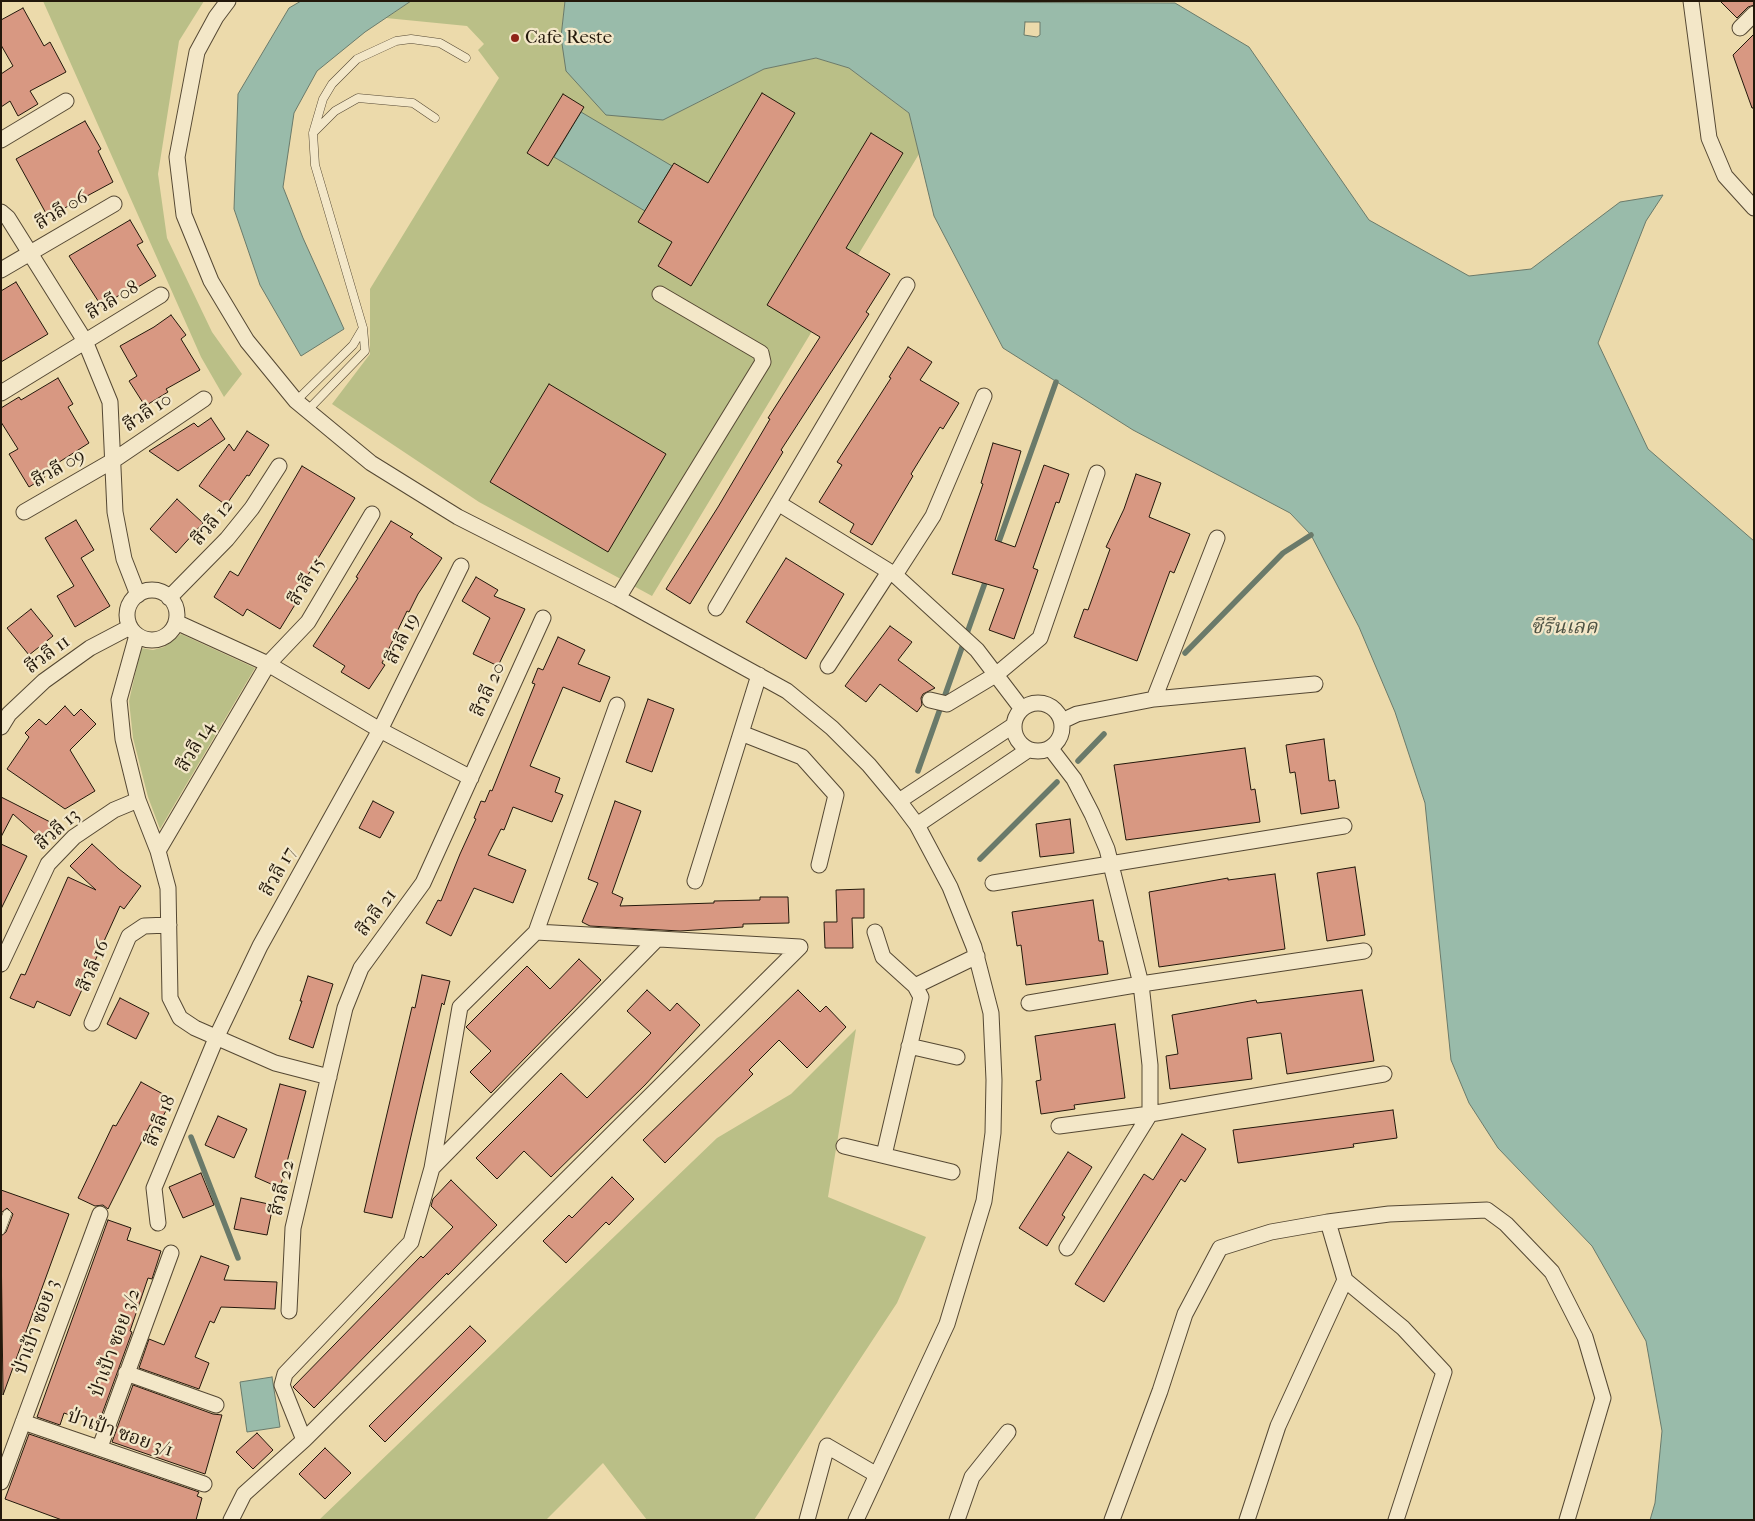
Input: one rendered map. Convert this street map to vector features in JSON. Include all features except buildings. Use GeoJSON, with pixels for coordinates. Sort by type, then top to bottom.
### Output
{"type":"FeatureCollection","features":[{"type":"Feature","properties":{"kind":"street"},"geometry":{"type":"LineString","coordinates":[[228,1],[216,17],[196,52],[176,157],[184,215],[211,280],[247,341],[301,406],[371,464],[458,518],[618,598],[787,691],[832,728],[869,765],[899,801],[917,825],[950,888],[977,956],[991,1013],[994,1080],[993,1133],[984,1201],[947,1324],[856,1520]]}},
{"type":"Feature","properties":{"kind":"street"},"geometry":{"type":"LineString","coordinates":[[1691,1],[1709,138],[1725,176],[1754,208]]}},
{"type":"Feature","properties":{"kind":"street"},"geometry":{"type":"LineString","coordinates":[[1740,28],[1754,14]]}},
{"type":"Feature","properties":{"kind":"street"},"geometry":{"type":"LineString","coordinates":[[1,140],[66,101]]}},
{"type":"Feature","properties":{"kind":"street","name":"สีวลี 06"},"geometry":{"type":"LineString","coordinates":[[1,270],[114,204]]}},
{"type":"Feature","properties":{"kind":"street"},"geometry":{"type":"LineString","coordinates":[[4,218],[31,253],[85,341],[110,402],[115,512],[124,559],[138,595]]}},
{"type":"Feature","properties":{"kind":"street"},"geometry":{"type":"LineString","coordinates":[[716,608],[907,285]]}},
{"type":"Feature","properties":{"kind":"street"},"geometry":{"type":"LineString","coordinates":[[618,598],[763,362],[761,353],[660,294]]}},
{"type":"Feature","properties":{"kind":"street","name":"สีวลี 08"},"geometry":{"type":"LineString","coordinates":[[1,393],[161,295]]}},
{"type":"Feature","properties":{"kind":"street"},"geometry":{"type":"LineString","coordinates":[[828,666],[933,516],[984,396]]}},
{"type":"Feature","properties":{"kind":"street","name":"สีวลี 10"},"geometry":{"type":"LineString","coordinates":[[114,460],[204,399]]}},
{"type":"Feature","properties":{"kind":"street","name":"สีวลี 09"},"geometry":{"type":"LineString","coordinates":[[24,512],[114,460]]}},
{"type":"Feature","properties":{"kind":"street","name":"สีวลี 12"},"geometry":{"type":"LineString","coordinates":[[170,598],[227,540],[252,508],[280,466]]}},
{"type":"Feature","properties":{"kind":"street"},"geometry":{"type":"LineString","coordinates":[[938,702],[997,674],[1040,638],[1097,474]]}},
{"type":"Feature","properties":{"kind":"street"},"geometry":{"type":"LineString","coordinates":[[778,503],[892,573],[965,639],[997,674],[1022,709]]}},
{"type":"Feature","properties":{"kind":"street","name":"สีวลี 15"},"geometry":{"type":"LineString","coordinates":[[268,664],[308,622],[372,514]]}},
{"type":"Feature","properties":{"kind":"street"},"geometry":{"type":"LineString","coordinates":[[1150,699],[1217,538]]}},
{"type":"Feature","properties":{"kind":"street","name":"สีวลี 19"},"geometry":{"type":"LineString","coordinates":[[380,730],[461,566]]}},
{"type":"Feature","properties":{"kind":"street"},"geometry":{"type":"LineString","coordinates":[[133,631],[144,639],[161,638],[172,630],[176,622],[175,605],[170,598],[154,591],[138,595],[131,600],[128,610],[133,631],[119,700],[123,739],[138,800],[158,850],[168,888],[170,998],[180,1018],[195,1028],[275,1063],[330,1077]]}},
{"type":"Feature","properties":{"kind":"street","name":"สีวลี 20"},"geometry":{"type":"LineString","coordinates":[[471,778],[543,618]]}},
{"type":"Feature","properties":{"kind":"street"},"geometry":{"type":"LineString","coordinates":[[176,622],[268,664],[380,730],[471,778]]}},
{"type":"Feature","properties":{"kind":"street","name":"สีวลี 11"},"geometry":{"type":"LineString","coordinates":[[1,727],[9,714],[44,681],[90,648],[133,631]]}},
{"type":"Feature","properties":{"kind":"street","name":"สีวลี 14"},"geometry":{"type":"LineString","coordinates":[[158,850],[268,664]]}},
{"type":"Feature","properties":{"kind":"street"},"geometry":{"type":"LineString","coordinates":[[695,881],[759,675]]}},
{"type":"Feature","properties":{"kind":"street"},"geometry":{"type":"LineString","coordinates":[[1062,721],[1077,714],[1150,699],[1315,684]]}},
{"type":"Feature","properties":{"kind":"street"},"geometry":{"type":"LineString","coordinates":[[899,801],[1014,725],[1022,709],[1038,702],[1046,704],[1059,713],[1062,721],[1061,737],[1051,748],[1036,752],[1028,750],[1017,739],[1014,725]]}},
{"type":"Feature","properties":{"kind":"street"},"geometry":{"type":"LineString","coordinates":[[304,1440],[282,1385],[284,1374],[411,1242],[432,1168],[460,1008],[536,932],[617,705]]}},
{"type":"Feature","properties":{"kind":"street","name":"สีวลี 17"},"geometry":{"type":"LineString","coordinates":[[217,1036],[260,946],[380,730]]}},
{"type":"Feature","properties":{"kind":"street"},"geometry":{"type":"LineString","coordinates":[[741,733],[802,758],[836,795],[819,864]]}},
{"type":"Feature","properties":{"kind":"street"},"geometry":{"type":"LineString","coordinates":[[1051,748],[1074,779],[1092,814],[1106,849],[1141,984],[1150,1065],[1150,1114],[1067,1248]]}},
{"type":"Feature","properties":{"kind":"street"},"geometry":{"type":"LineString","coordinates":[[917,825],[1028,750]]}},
{"type":"Feature","properties":{"kind":"street","name":"สีวลี 21"},"geometry":{"type":"LineString","coordinates":[[330,1077],[345,1008],[361,968],[423,883],[471,778]]}},
{"type":"Feature","properties":{"kind":"street","name":"สีวลี 13"},"geometry":{"type":"LineString","coordinates":[[1,964],[48,864],[74,837],[114,810],[138,800]]}},
{"type":"Feature","properties":{"kind":"street"},"geometry":{"type":"LineString","coordinates":[[994,883],[1344,826]]}},
{"type":"Feature","properties":{"kind":"street","name":"สีวลี 16"},"geometry":{"type":"LineString","coordinates":[[92,1023],[129,936],[144,926],[168,925]]}},
{"type":"Feature","properties":{"kind":"street"},"geometry":{"type":"LineString","coordinates":[[231,1520],[244,1494],[304,1440],[800,947],[536,932]]}},
{"type":"Feature","properties":{"kind":"street"},"geometry":{"type":"LineString","coordinates":[[875,932],[883,957],[915,986],[920,997],[884,1155]]}},
{"type":"Feature","properties":{"kind":"street"},"geometry":{"type":"LineString","coordinates":[[432,1168],[657,939]]}},
{"type":"Feature","properties":{"kind":"street"},"geometry":{"type":"LineString","coordinates":[[1029,1003],[1141,984],[1364,951]]}},
{"type":"Feature","properties":{"kind":"street"},"geometry":{"type":"LineString","coordinates":[[915,986],[977,956]]}},
{"type":"Feature","properties":{"kind":"street","name":"สีวลี 18"},"geometry":{"type":"LineString","coordinates":[[158,1223],[154,1188],[217,1036]]}},
{"type":"Feature","properties":{"kind":"street"},"geometry":{"type":"LineString","coordinates":[[909,1046],[957,1058]]}},
{"type":"Feature","properties":{"kind":"street"},"geometry":{"type":"LineString","coordinates":[[1059,1126],[1150,1114],[1384,1074]]}},
{"type":"Feature","properties":{"kind":"street","name":"สีวลี 22"},"geometry":{"type":"LineString","coordinates":[[289,1310],[294,1228],[330,1077]]}},
{"type":"Feature","properties":{"kind":"street"},"geometry":{"type":"LineString","coordinates":[[844,1146],[952,1172]]}},
{"type":"Feature","properties":{"kind":"street"},"geometry":{"type":"LineString","coordinates":[[1112,1520],[1160,1391],[1184,1314],[1220,1248],[1271,1232],[1328,1222],[1389,1214],[1487,1210],[1506,1224],[1552,1272],[1585,1337],[1603,1398],[1567,1520]]}},
{"type":"Feature","properties":{"kind":"street","name":"ป่าเป้า ซอย 3"},"geometry":{"type":"LineString","coordinates":[[1,1482],[100,1214]]}},
{"type":"Feature","properties":{"kind":"street"},"geometry":{"type":"LineString","coordinates":[[1328,1222],[1345,1280],[1403,1328],[1444,1372],[1396,1520]]}},
{"type":"Feature","properties":{"kind":"street","name":"ป่าเป้า ซอย 3/2"},"geometry":{"type":"LineString","coordinates":[[100,1447],[171,1253]]}},
{"type":"Feature","properties":{"kind":"street"},"geometry":{"type":"LineString","coordinates":[[1247,1520],[1278,1426],[1345,1280]]}},
{"type":"Feature","properties":{"kind":"street"},"geometry":{"type":"LineString","coordinates":[[126,1373],[216,1404]]}},
{"type":"Feature","properties":{"kind":"street","name":"ป่าเป้า ซอย 3/1"},"geometry":{"type":"LineString","coordinates":[[23,1422],[204,1484]]}},
{"type":"Feature","properties":{"kind":"street"},"geometry":{"type":"LineString","coordinates":[[957,1520],[972,1477],[1008,1432]]}},
{"type":"Feature","properties":{"kind":"street"},"geometry":{"type":"LineString","coordinates":[[807,1520],[827,1446],[877,1475]]}},
{"type":"Feature","properties":{"kind":"lane"},"geometry":{"type":"LineString","coordinates":[[301,406],[364,351],[363,328],[315,165],[313,132],[316,115],[332,84],[343,71],[369,52],[396,41],[411,39],[440,43],[466,58]]}},
{"type":"Feature","properties":{"kind":"lane"},"geometry":{"type":"LineString","coordinates":[[313,132],[335,110],[358,98],[413,102],[435,118]]}},
{"type":"Feature","properties":{"kind":"lane"},"geometry":{"type":"LineString","coordinates":[[301,406],[354,345],[363,328]]}},
{"type":"Feature","properties":{"kind":"lane"},"geometry":{"type":"LineString","coordinates":[[1,1226],[7,1214],[1,1230]]}},
{"type":"Feature","properties":{"kind":"green space"},"geometry":{"type":"Polygon","coordinates":[[[43,1],[204,1],[179,41],[158,174],[167,238],[212,332],[242,374],[224,397],[201,357],[43,1]]]}},
{"type":"Feature","properties":{"kind":"green space"},"geometry":{"type":"Polygon","coordinates":[[[411,1],[565,1],[561,37],[663,120],[764,69],[816,58],[849,68],[909,113],[919,154],[652,596],[479,502],[332,404],[370,354],[370,289],[499,78],[478,50],[484,44],[467,26],[386,18],[411,1]]]}},
{"type":"Feature","properties":{"kind":"green space"},"geometry":{"type":"Polygon","coordinates":[[[181,634],[255,668],[160,829],[148,797],[133,738],[129,701],[141,648],[153,650],[164,647],[181,634]]]}},
{"type":"Feature","properties":{"kind":"green space"},"geometry":{"type":"Polygon","coordinates":[[[856,1029],[828,1197],[926,1237],[897,1303],[754,1520],[647,1520],[603,1463],[546,1520],[319,1520],[717,1138],[791,1094],[856,1029]]]}},
{"type":"Feature","properties":{"kind":"water"},"geometry":{"type":"Polygon","coordinates":[[[301,1],[411,1],[365,32],[317,71],[294,113],[283,187],[303,238],[344,329],[301,356],[260,285],[234,209],[238,94],[289,8],[301,1]]]}},
{"type":"Feature","properties":{"kind":"water","name":"ซีรีนเลค"},"geometry":{"type":"Polygon","coordinates":[[[565,1],[1175,3],[1249,47],[1369,220],[1469,276],[1531,269],[1620,202],[1663,195],[1646,221],[1598,343],[1648,449],[1754,541],[1754,1520],[1650,1520],[1655,1503],[1662,1431],[1646,1341],[1592,1246],[1498,1148],[1469,1103],[1451,1060],[1425,803],[1395,712],[1359,627],[1311,535],[1290,513],[1133,430],[1003,348],[934,216],[909,113],[849,68],[816,58],[764,69],[663,120],[606,115],[566,71],[561,37],[565,1]],[[1025,22],[1024,35],[1037,37],[1040,35],[1040,22],[1025,22]]]}},
{"type":"Feature","properties":{"kind":"water"},"geometry":{"type":"Polygon","coordinates":[[[581,112],[672,166],[645,211],[554,157],[581,112]]]}},
{"type":"Feature","properties":{"kind":"water"},"geometry":{"type":"Polygon","coordinates":[[[272,1377],[280,1427],[247,1432],[240,1382],[272,1377]]]}},
{"type":"Feature","properties":{"kind":"waterway"},"geometry":{"type":"LineString","coordinates":[[997,547],[1056,382]]}},
{"type":"Feature","properties":{"kind":"waterway"},"geometry":{"type":"LineString","coordinates":[[1185,653],[1283,553],[1311,535]]}},
{"type":"Feature","properties":{"kind":"waterway"},"geometry":{"type":"LineString","coordinates":[[918,771],[987,577]]}},
{"type":"Feature","properties":{"kind":"waterway"},"geometry":{"type":"LineString","coordinates":[[1078,761],[1104,734]]}},
{"type":"Feature","properties":{"kind":"waterway"},"geometry":{"type":"LineString","coordinates":[[980,859],[1057,782]]}},
{"type":"Feature","properties":{"kind":"waterway"},"geometry":{"type":"LineString","coordinates":[[191,1137],[238,1258]]}},
{"type":"Feature","properties":{"kind":"place","name":"Cafe Reste"},"geometry":{"type":"Point","coordinates":[515,38]}}]}
